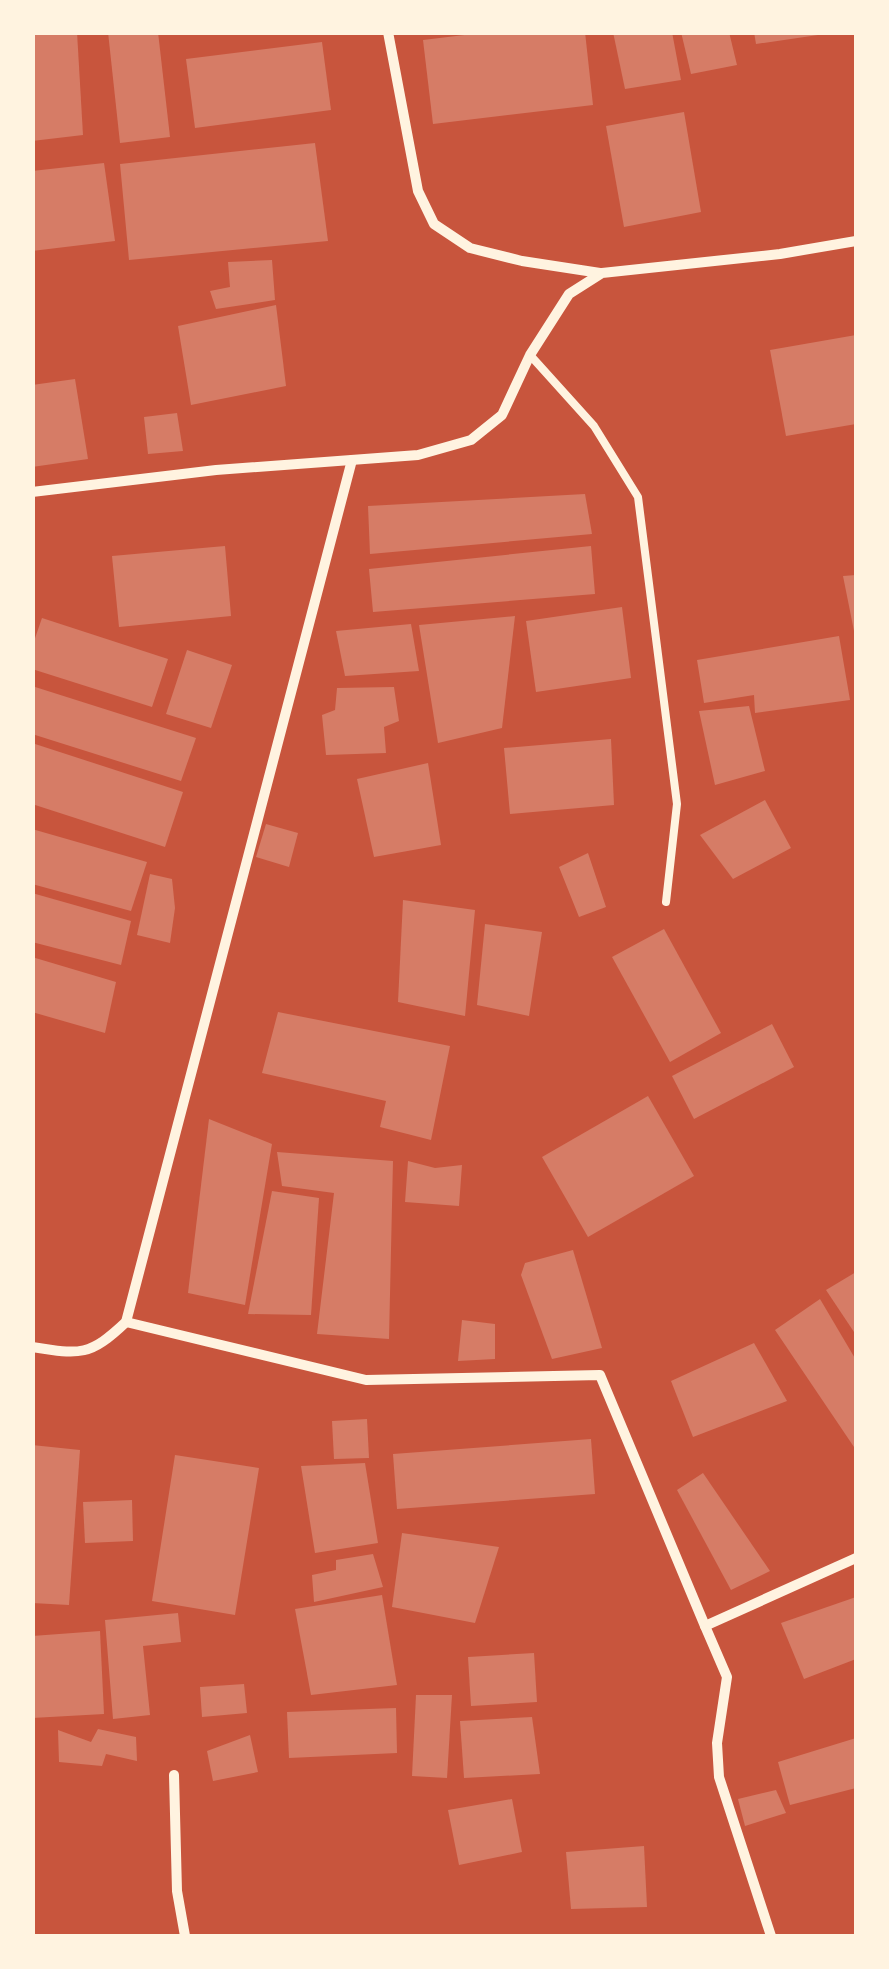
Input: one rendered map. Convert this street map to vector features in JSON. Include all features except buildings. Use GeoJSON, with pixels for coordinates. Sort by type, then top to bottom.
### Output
{"type":"FeatureCollection","features":[{"type":"Feature","properties":{"kind":"street"},"geometry":{"type":"LineString","coordinates":[[388,32],[418,190],[434,224],[470,248],[522,262],[602,273],[780,254],[856,241]]}},
{"type":"Feature","properties":{"kind":"street"},"geometry":{"type":"LineString","coordinates":[[32,492],[216,470],[418,455],[471,440],[502,415],[530,355],[569,294],[602,273]]}},
{"type":"Feature","properties":{"kind":"street"},"geometry":{"type":"LineString","coordinates":[[32,1346],[71,1353],[101,1346],[126,1322],[352,460]]}},
{"type":"Feature","properties":{"kind":"street"},"geometry":{"type":"LineString","coordinates":[[126,1322],[366,1380],[600,1376],[727,1677],[718,1743],[718,1777],[770,1936]]}},
{"type":"Feature","properties":{"kind":"street"},"geometry":{"type":"LineString","coordinates":[[705,1626],[856,1558]]}},
{"type":"Feature","properties":{"kind":"street"},"geometry":{"type":"LineString","coordinates":[[174,1774],[177,1891],[185,1936]]}},
{"type":"Feature","properties":{"kind":"lane"},"geometry":{"type":"LineString","coordinates":[[530,355],[594,426],[638,497],[677,804],[666,902]]}}]}
